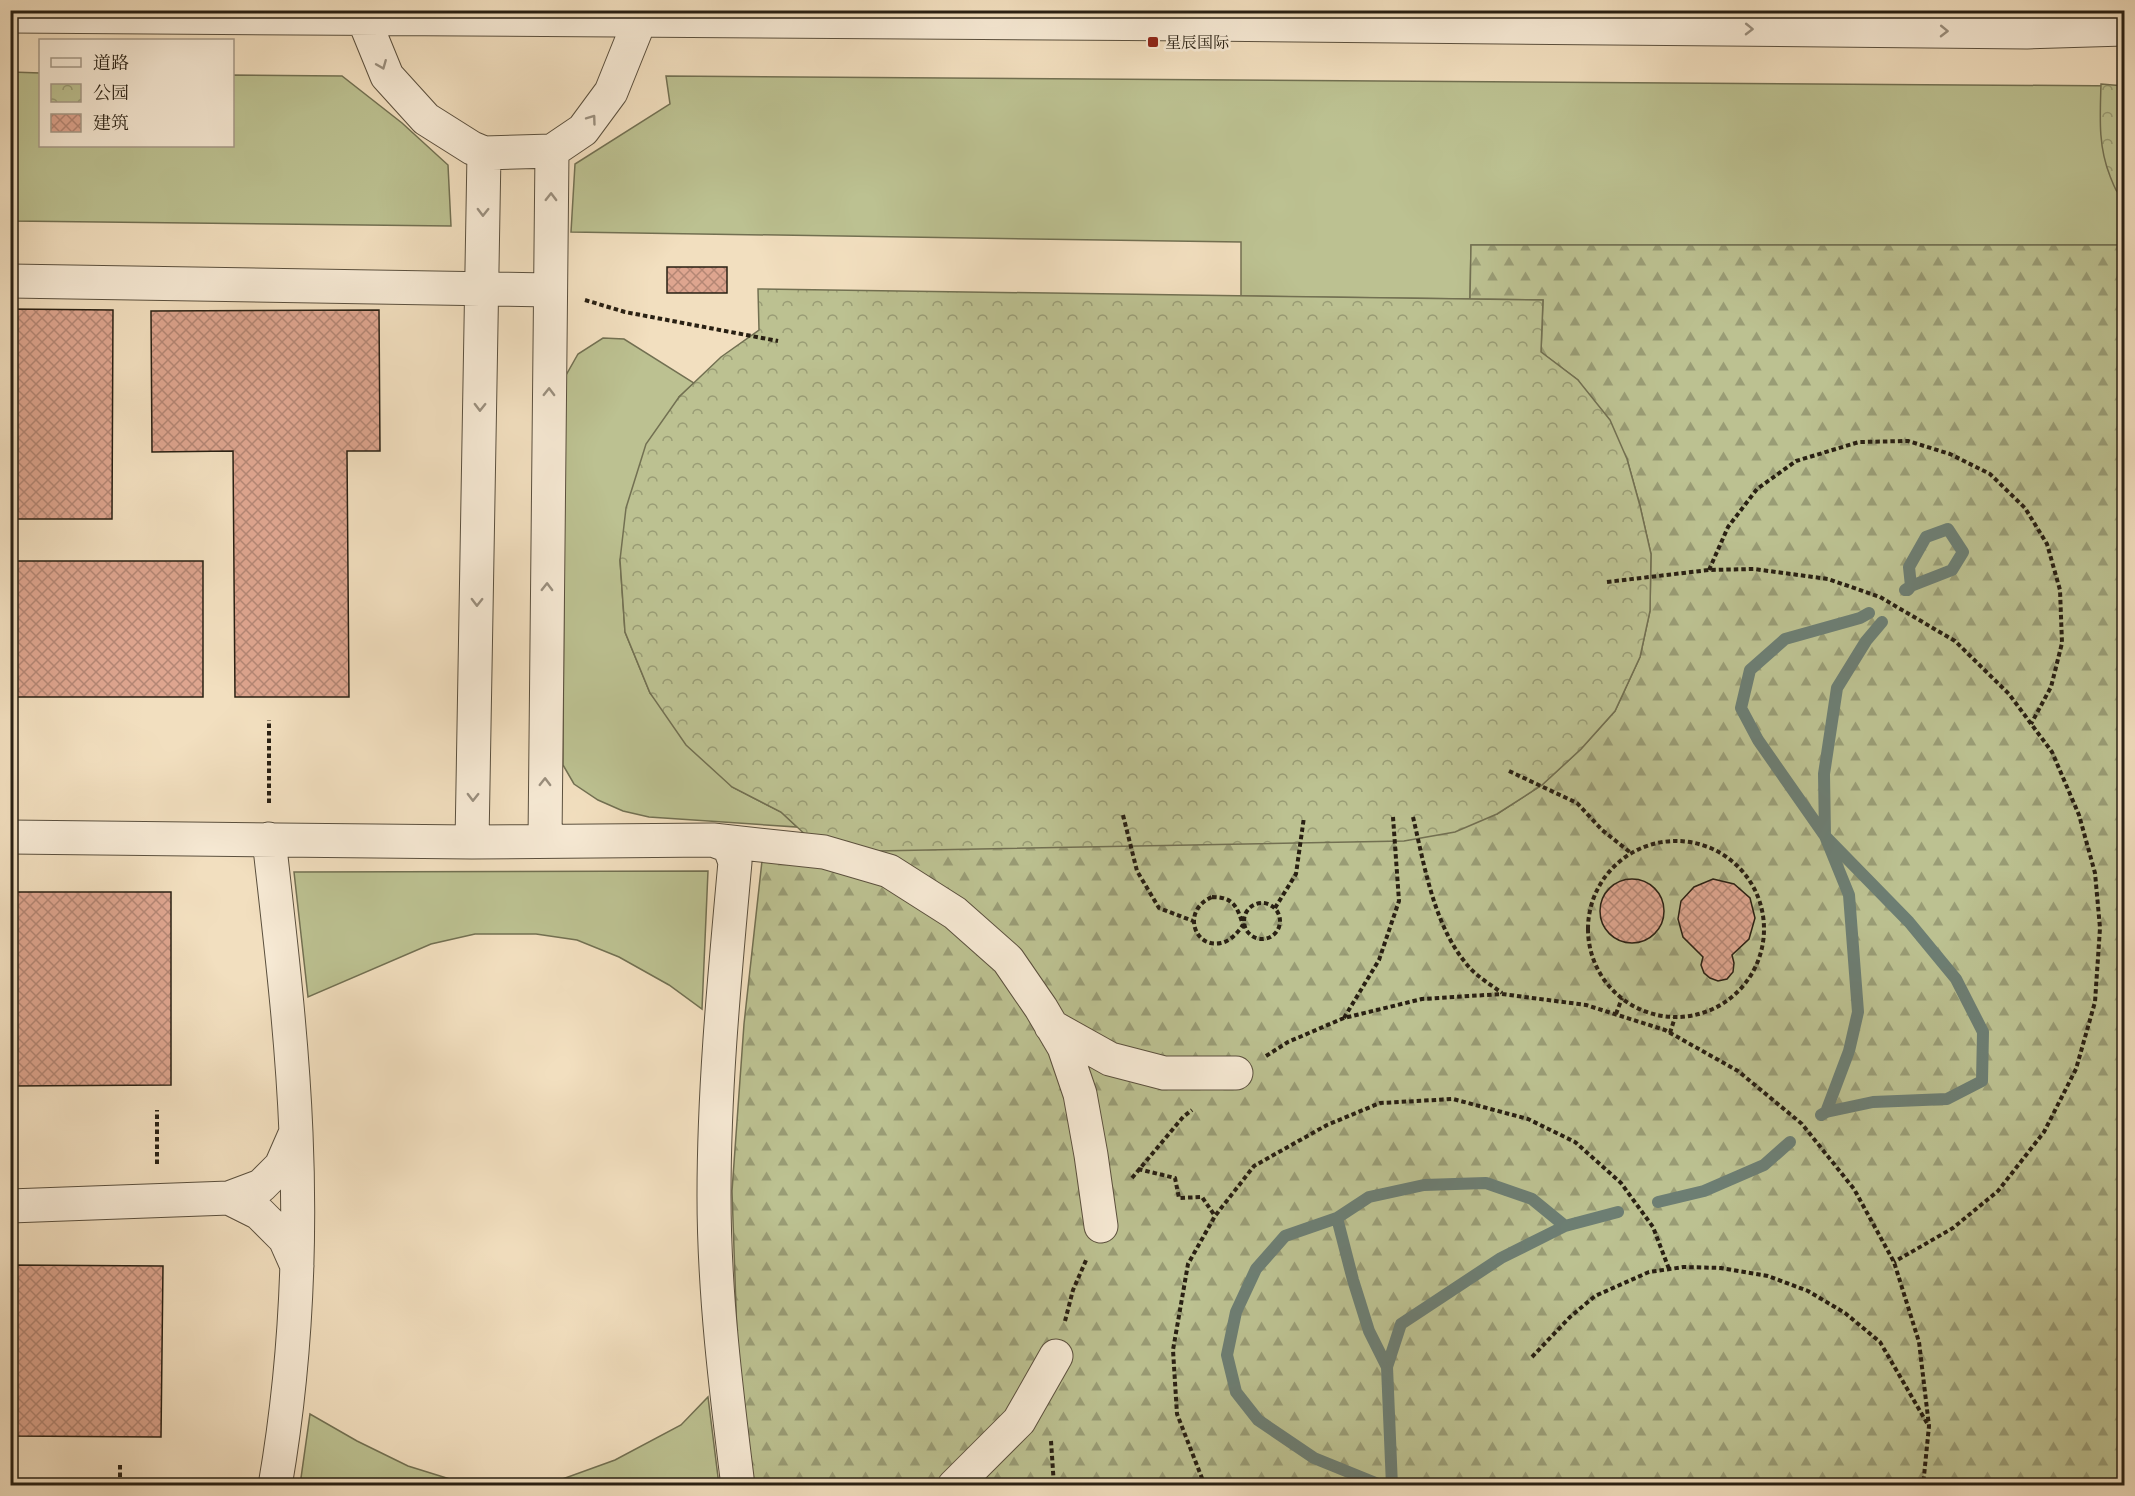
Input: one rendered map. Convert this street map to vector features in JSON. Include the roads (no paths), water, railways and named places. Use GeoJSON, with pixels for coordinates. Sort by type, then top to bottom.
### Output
{"type":"FeatureCollection","features":[{"type":"Feature","properties":{"kind":"street"},"geometry":{"type":"LineString","coordinates":[[361,14],[387,76],[426,119],[484,153],[552,151],[583,130],[611,92],[642,15]]}},
{"type":"Feature","properties":{"kind":"street"},"geometry":{"type":"LineString","coordinates":[[10,16],[361,14],[1651,19],[2027,32],[2124,39]]}},
{"type":"Feature","properties":{"kind":"street"},"geometry":{"type":"LineString","coordinates":[[2027,32],[2124,29]]}},
{"type":"Feature","properties":{"kind":"street"},"geometry":{"type":"LineString","coordinates":[[544,840],[552,151]]}},
{"type":"Feature","properties":{"kind":"street"},"geometry":{"type":"LineString","coordinates":[[472,842],[484,153]]}},
{"type":"Feature","properties":{"kind":"street"},"geometry":{"type":"LineString","coordinates":[[10,281],[550,290]]}},
{"type":"Feature","properties":{"kind":"street"},"geometry":{"type":"LineString","coordinates":[[10,837],[472,842],[713,840],[824,852],[889,871],[956,913],[1008,960],[1064,1047],[1080,1094],[1101,1226]]}},
{"type":"Feature","properties":{"kind":"street"},"geometry":{"type":"LineString","coordinates":[[269,839],[285,988],[296,1132],[297,1267],[290,1366],[275,1485]]}},
{"type":"Feature","properties":{"kind":"street"},"geometry":{"type":"LineString","coordinates":[[713,840],[729,846],[735,862],[716,1082],[714,1198],[722,1354],[738,1485]]}},
{"type":"Feature","properties":{"kind":"street"},"geometry":{"type":"LineString","coordinates":[[1051,1026],[1110,1059],[1164,1073],[1236,1073]]}},
{"type":"Feature","properties":{"kind":"street"},"geometry":{"type":"LineString","coordinates":[[10,1206],[229,1198],[261,1186],[281,1166],[296,1132]]}},
{"type":"Feature","properties":{"kind":"street"},"geometry":{"type":"LineString","coordinates":[[229,1198],[259,1213],[285,1239],[297,1267]]}},
{"type":"Feature","properties":{"kind":"street"},"geometry":{"type":"LineString","coordinates":[[954,1485],[1019,1421],[1056,1356]]}},
{"type":"Feature","properties":{"kind":"waterway"},"geometry":{"type":"LineString","coordinates":[[1905,590],[1911,586],[1909,567],[1926,537],[1948,529],[1963,552],[1952,570],[1911,586],[1908,590]]}},
{"type":"Feature","properties":{"kind":"waterway"},"geometry":{"type":"LineString","coordinates":[[1826,1112],[1873,1102],[1947,1099],[1982,1081],[1983,1032],[1956,979],[1909,922],[1825,836],[1758,740],[1741,708],[1750,670],[1785,639],[1860,618],[1869,613]]}},
{"type":"Feature","properties":{"kind":"waterway"},"geometry":{"type":"LineString","coordinates":[[1821,1115],[1826,1112],[1849,1051],[1858,1012],[1849,895],[1825,836],[1824,774],[1837,688],[1866,641],[1882,622]]}},
{"type":"Feature","properties":{"kind":"waterway"},"geometry":{"type":"LineString","coordinates":[[1658,1202],[1704,1191],[1764,1165],[1790,1142]]}},
{"type":"Feature","properties":{"kind":"waterway"},"geometry":{"type":"LineString","coordinates":[[1383,1486],[1314,1458],[1258,1420],[1236,1392],[1227,1355],[1236,1312],[1256,1269],[1285,1236],[1337,1218],[1369,1197],[1424,1185],[1486,1183],[1532,1199],[1565,1226]]}},
{"type":"Feature","properties":{"kind":"waterway"},"geometry":{"type":"LineString","coordinates":[[1392,1486],[1387,1367],[1401,1324],[1501,1258],[1565,1226],[1618,1212]]}},
{"type":"Feature","properties":{"kind":"waterway"},"geometry":{"type":"LineString","coordinates":[[1337,1218],[1369,1331],[1387,1367]]}},
{"type":"Feature","properties":{"kind":"place","name":"星辰国际"},"geometry":{"type":"Point","coordinates":[1153,42]}}]}
